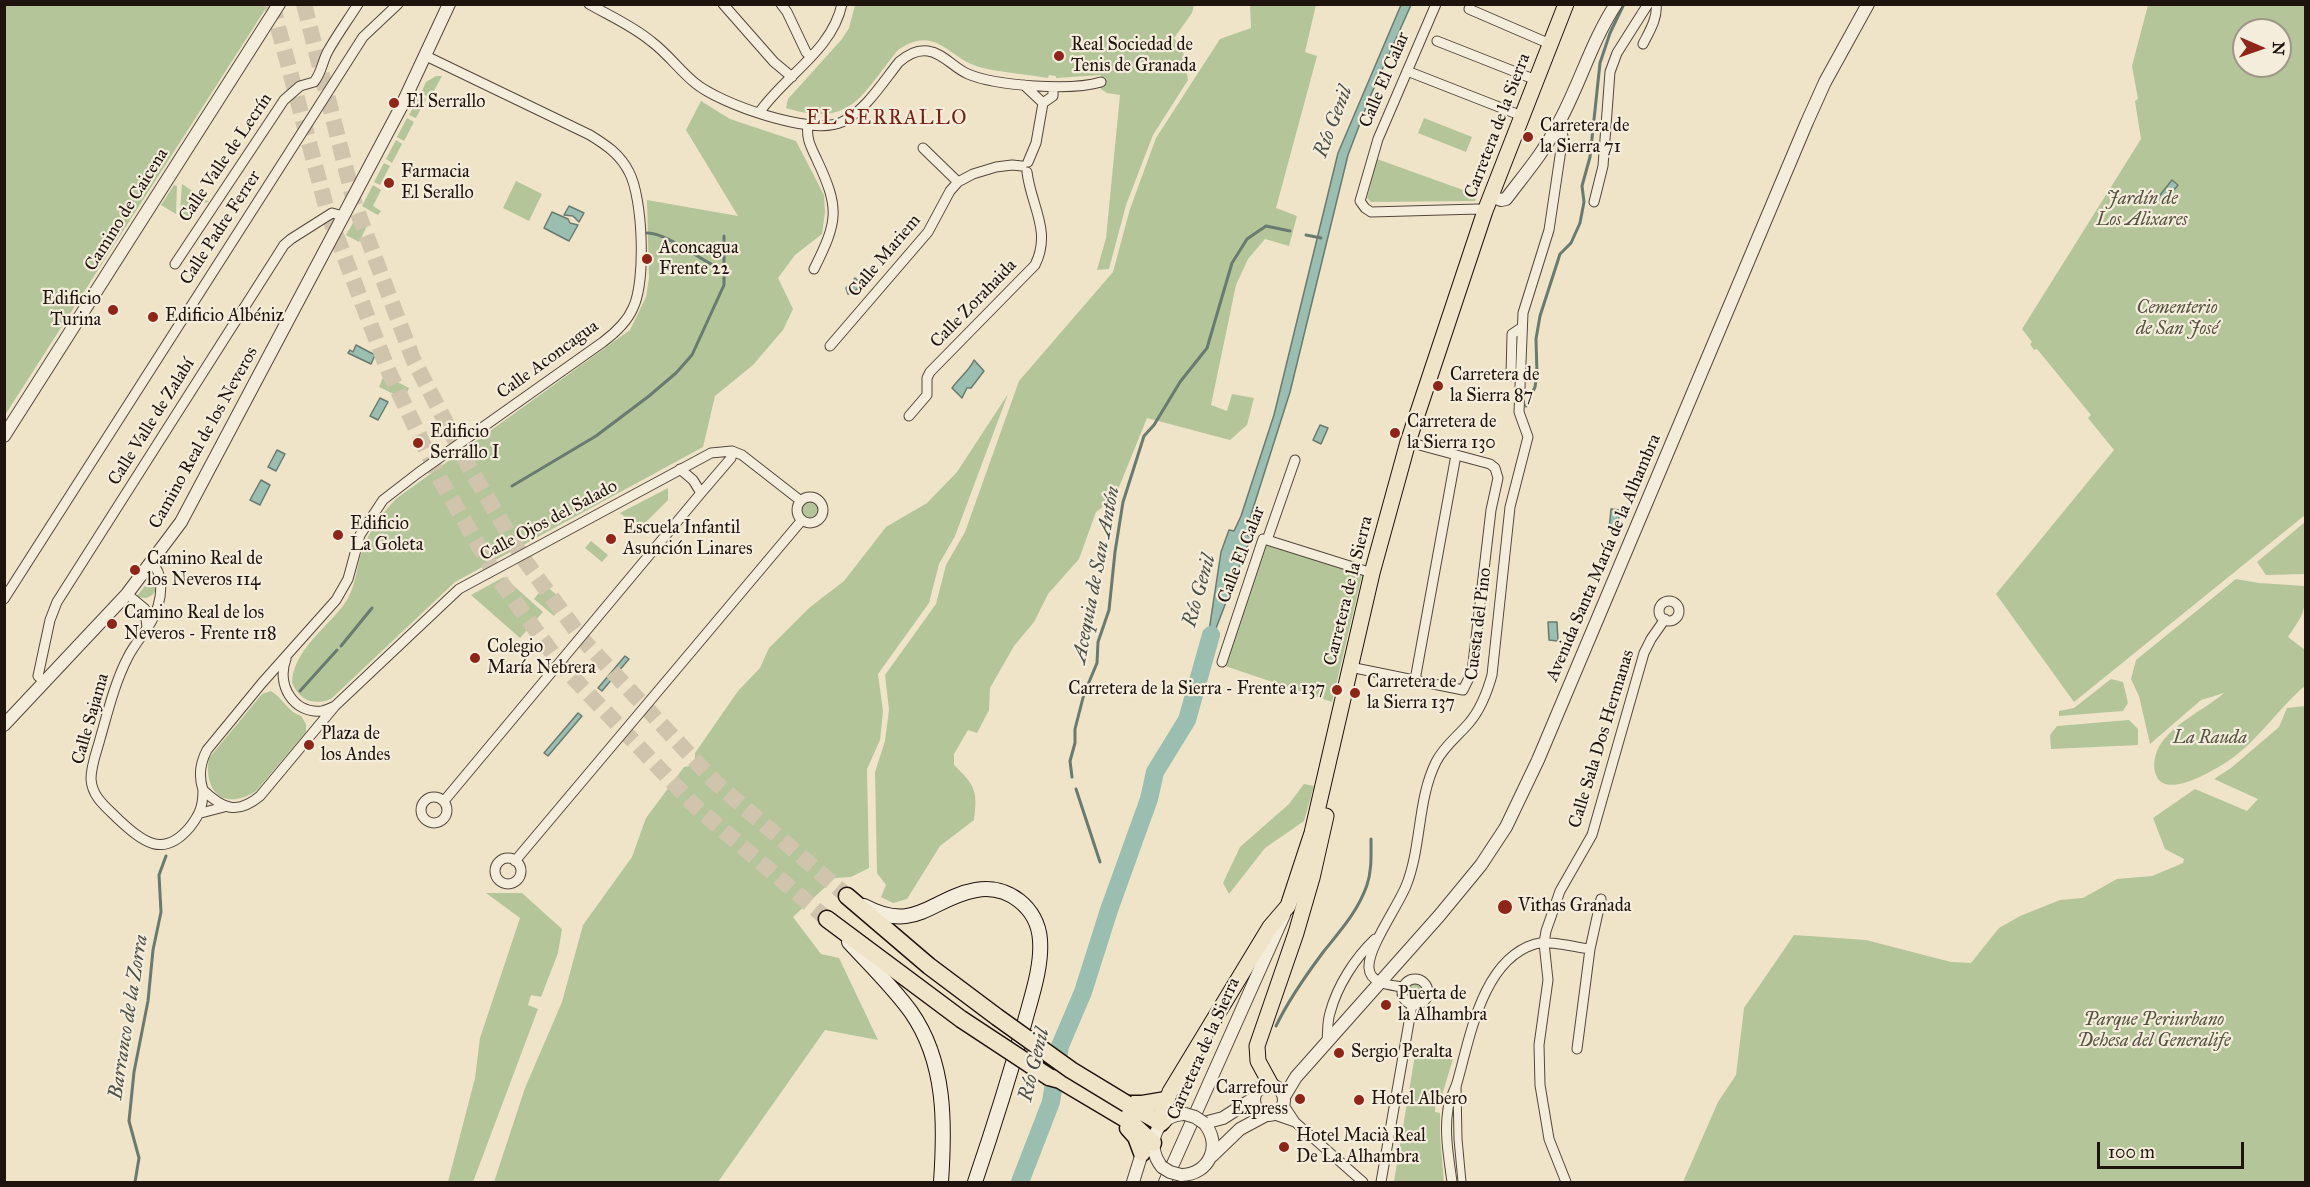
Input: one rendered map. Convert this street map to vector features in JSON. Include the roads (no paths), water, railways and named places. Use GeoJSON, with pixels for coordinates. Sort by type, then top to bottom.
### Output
{"type":"FeatureCollection","features":[{"type":"Feature","properties":{"kind":"highway"},"geometry":{"type":"LineString","coordinates":[[847,896],[971,999],[1071,1070],[1138,1128],[1149,1147]]}},
{"type":"Feature","properties":{"kind":"highway"},"geometry":{"type":"LineString","coordinates":[[827,919],[961,1019],[1049,1077],[1060,1080],[1122,1113],[1162,1122]]}},
{"type":"Feature","properties":{"kind":"highway"},"geometry":{"type":"LineString","coordinates":[[1122,1113],[1166,1100]]}},
{"type":"Feature","properties":{"kind":"main road","name":"Carretera de la Sierra"},"geometry":{"type":"LineString","coordinates":[[1288,906],[1312,833],[1372,573],[1408,442],[1488,204],[1566,4]]}},
{"type":"Feature","properties":{"kind":"main road"},"geometry":{"type":"LineString","coordinates":[[1273,1085],[1258,1061],[1257,1046],[1296,933],[1312,878],[1335,765],[1337,725]]}},
{"type":"Feature","properties":{"kind":"main road"},"geometry":{"type":"LineString","coordinates":[[847,896],[874,911],[900,917],[919,914],[973,890],[994,890],[1012,896],[1021,902],[1034,918],[1040,936],[1040,962],[1008,1083],[975,1182]]}},
{"type":"Feature","properties":{"kind":"main road"},"geometry":{"type":"LineString","coordinates":[[1162,1122],[1166,1100],[1270,927],[1288,906]]}},
{"type":"Feature","properties":{"kind":"main road"},"geometry":{"type":"LineString","coordinates":[[827,919],[905,1004],[928,1044],[938,1075],[943,1112],[941,1182]]}},
{"type":"Feature","properties":{"kind":"street","name":"Camino de Caicena"},"geometry":{"type":"LineString","coordinates":[[4,436],[279,4]]}},
{"type":"Feature","properties":{"kind":"street"},"geometry":{"type":"LineString","coordinates":[[328,91],[314,82],[322,71],[328,51],[358,4]]}},
{"type":"Feature","properties":{"kind":"street","name":"Calle Padre Ferrer"},"geometry":{"type":"LineString","coordinates":[[4,599],[335,80],[363,38],[398,4]]}},
{"type":"Feature","properties":{"kind":"street","name":"Camino Real de los Neveros"},"geometry":{"type":"LineString","coordinates":[[4,725],[127,594],[181,522],[426,56],[449,4]]}},
{"type":"Feature","properties":{"kind":"street"},"geometry":{"type":"LineString","coordinates":[[589,4],[630,26],[652,42],[696,84],[733,104],[759,114],[808,125],[828,126],[842,122],[853,115],[899,62],[914,52],[930,51],[968,74],[1024,85],[1080,86],[1101,82]]}},
{"type":"Feature","properties":{"kind":"street"},"geometry":{"type":"LineString","coordinates":[[723,4],[774,62],[792,77]]}},
{"type":"Feature","properties":{"kind":"street"},"geometry":{"type":"LineString","coordinates":[[781,4],[788,12],[806,52],[811,57]]}},
{"type":"Feature","properties":{"kind":"street"},"geometry":{"type":"LineString","coordinates":[[759,114],[766,103],[832,32],[842,4]]}},
{"type":"Feature","properties":{"kind":"street","name":"Calle El Calar"},"geometry":{"type":"LineString","coordinates":[[1436,4],[1374,150],[1360,196],[1361,205],[1371,212],[1478,209],[1488,204]]}},
{"type":"Feature","properties":{"kind":"street"},"geometry":{"type":"LineString","coordinates":[[1488,204],[1506,199],[1550,140],[1604,23],[1616,4]]}},
{"type":"Feature","properties":{"kind":"street"},"geometry":{"type":"LineString","coordinates":[[1594,202],[1603,166],[1610,72],[1617,53],[1648,4]]}},
{"type":"Feature","properties":{"kind":"street"},"geometry":{"type":"LineString","coordinates":[[1643,44],[1654,22],[1656,4]]}},
{"type":"Feature","properties":{"kind":"street","name":"Avenida Santa María de la Alhambra"},"geometry":{"type":"LineString","coordinates":[[1283,1100],[1296,1077],[1481,865],[1506,827],[1538,760],[1807,122],[1868,4]]}},
{"type":"Feature","properties":{"kind":"street"},"geometry":{"type":"LineString","coordinates":[[1469,9],[1550,44]]}},
{"type":"Feature","properties":{"kind":"street"},"geometry":{"type":"LineString","coordinates":[[1437,41],[1536,80]]}},
{"type":"Feature","properties":{"kind":"street","name":"Calle Aconcagua"},"geometry":{"type":"LineString","coordinates":[[286,659],[341,592],[348,579],[360,535],[383,500],[603,342],[620,327],[633,309],[638,296],[640,281],[639,205],[630,172],[622,160],[612,149],[590,135],[426,56]]}},
{"type":"Feature","properties":{"kind":"street"},"geometry":{"type":"LineString","coordinates":[[322,71],[335,80]]}},
{"type":"Feature","properties":{"kind":"street"},"geometry":{"type":"LineString","coordinates":[[1407,71],[1522,116]]}},
{"type":"Feature","properties":{"kind":"street","name":"Calle Valle de Lecrín"},"geometry":{"type":"LineString","coordinates":[[175,264],[284,100],[300,86],[314,82]]}},
{"type":"Feature","properties":{"kind":"street"},"geometry":{"type":"LineString","coordinates":[[1024,85],[1043,103]]}},
{"type":"Feature","properties":{"kind":"street"},"geometry":{"type":"LineString","coordinates":[[923,148],[958,182],[973,174],[996,167],[1012,165],[1026,167],[1036,143],[1043,103],[1053,96],[1053,87]]}},
{"type":"Feature","properties":{"kind":"street"},"geometry":{"type":"LineString","coordinates":[[808,125],[807,137],[830,187],[834,202],[834,216],[829,240],[814,269]]}},
{"type":"Feature","properties":{"kind":"street"},"geometry":{"type":"LineString","coordinates":[[1511,376],[1512,334],[1521,328],[1528,292],[1551,220],[1563,136],[1558,125]]}},
{"type":"Feature","properties":{"kind":"street","name":"Calle Zorahaida"},"geometry":{"type":"LineString","coordinates":[[909,416],[927,395],[927,378],[930,372],[1035,265],[1040,255],[1043,245],[1042,232],[1026,167]]}},
{"type":"Feature","properties":{"kind":"street","name":"Calle Mariem"},"geometry":{"type":"LineString","coordinates":[[830,346],[928,232],[950,191],[958,182]]}},
{"type":"Feature","properties":{"kind":"street","name":"Calle Valle de Zalabí"},"geometry":{"type":"LineString","coordinates":[[45,682],[38,676],[57,602],[284,245],[332,213],[343,216]]}},
{"type":"Feature","properties":{"kind":"street","name":"Cuesta del Pino"},"geometry":{"type":"LineString","coordinates":[[1380,983],[1370,973],[1369,965],[1379,936],[1408,880],[1415,854],[1423,804],[1436,763],[1443,750],[1479,710],[1487,694],[1492,675],[1510,507],[1514,484],[1528,437],[1519,412],[1521,328]]}},
{"type":"Feature","properties":{"kind":"street"},"geometry":{"type":"LineString","coordinates":[[1350,667],[1463,690],[1472,672],[1476,656],[1491,510],[1498,478],[1495,468],[1490,464],[1408,442]]}},
{"type":"Feature","properties":{"kind":"street"},"geometry":{"type":"LineString","coordinates":[[444,801],[731,458],[732,451],[750,459],[801,501]]}},
{"type":"Feature","properties":{"kind":"street","name":"Calle Ojos del Salado"},"geometry":{"type":"LineString","coordinates":[[335,706],[459,589],[711,453],[732,451]]}},
{"type":"Feature","properties":{"kind":"street"},"geometry":{"type":"LineString","coordinates":[[1414,680],[1456,455]]}},
{"type":"Feature","properties":{"kind":"street","name":"Calle El Calar"},"geometry":{"type":"LineString","coordinates":[[1222,662],[1263,539],[1267,540],[1295,460]]}},
{"type":"Feature","properties":{"kind":"street"},"geometry":{"type":"LineString","coordinates":[[680,469],[693,480],[701,493]]}},
{"type":"Feature","properties":{"kind":"street"},"geometry":{"type":"LineString","coordinates":[[808,497],[817,498],[824,509],[822,518],[814,523],[802,520],[797,509],[801,501],[808,497]]}},
{"type":"Feature","properties":{"kind":"street"},"geometry":{"type":"LineString","coordinates":[[515,861],[802,520]]}},
{"type":"Feature","properties":{"kind":"street"},"geometry":{"type":"LineString","coordinates":[[1267,540],[1372,573]]}},
{"type":"Feature","properties":{"kind":"street"},"geometry":{"type":"LineString","coordinates":[[140,603],[151,601],[161,594],[161,579],[152,563]]}},
{"type":"Feature","properties":{"kind":"street"},"geometry":{"type":"LineString","coordinates":[[127,594],[140,603],[147,615],[147,628]]}},
{"type":"Feature","properties":{"kind":"street","name":"Calle Sajama"},"geometry":{"type":"LineString","coordinates":[[161,594],[156,612],[128,657],[114,690],[92,767],[92,787],[100,802],[138,838],[147,843],[166,844],[176,840],[201,813]]}},
{"type":"Feature","properties":{"kind":"street","name":"Calle Sala Dos Hermanas"},"geometry":{"type":"LineString","coordinates":[[1566,1182],[1549,1139],[1540,1085],[1539,1045],[1548,980],[1544,943],[1546,931],[1560,891],[1592,835],[1644,653],[1665,620]]}},
{"type":"Feature","properties":{"kind":"street"},"geometry":{"type":"LineString","coordinates":[[286,659],[262,683],[207,750],[200,772],[203,790],[201,813],[224,807],[240,807],[260,796],[335,706]]}},
{"type":"Feature","properties":{"kind":"street"},"geometry":{"type":"LineString","coordinates":[[286,659],[281,677],[290,696],[298,704],[310,710],[322,711],[335,706]]}},
{"type":"Feature","properties":{"kind":"street"},"geometry":{"type":"LineString","coordinates":[[262,683],[284,686]]}},
{"type":"Feature","properties":{"kind":"street"},"geometry":{"type":"LineString","coordinates":[[310,710],[314,732]]}},
{"type":"Feature","properties":{"kind":"street"},"geometry":{"type":"LineString","coordinates":[[203,790],[224,807]]}},
{"type":"Feature","properties":{"kind":"street"},"geometry":{"type":"LineString","coordinates":[[1577,1049],[1590,950],[1601,899]]}},
{"type":"Feature","properties":{"kind":"street","name":"Carretera de la Sierra"},"geometry":{"type":"LineString","coordinates":[[1165,1182],[1288,906]]}},
{"type":"Feature","properties":{"kind":"street","name":"Cuesta del Pino"},"geometry":{"type":"LineString","coordinates":[[1327,1041],[1330,1013],[1341,987],[1355,962],[1379,936]]}},
{"type":"Feature","properties":{"kind":"street"},"geometry":{"type":"LineString","coordinates":[[1452,1182],[1448,1145],[1448,1108],[1475,1017],[1485,993],[1508,962],[1533,945],[1544,943],[1590,950]]}},
{"type":"Feature","properties":{"kind":"street"},"geometry":{"type":"LineString","coordinates":[[1417,978],[1427,986],[1426,999],[1419,1004],[1412,1005],[1404,999],[1402,987],[1408,980],[1417,978]]}},
{"type":"Feature","properties":{"kind":"street"},"geometry":{"type":"LineString","coordinates":[[1380,983],[1402,987]]}},
{"type":"Feature","properties":{"kind":"street"},"geometry":{"type":"LineString","coordinates":[[1380,1182],[1412,1005]]}},
{"type":"Feature","properties":{"kind":"street","name":"Avenida Santa María de la Alhambra"},"geometry":{"type":"LineString","coordinates":[[1273,1085],[1296,1077]]}},
{"type":"Feature","properties":{"kind":"street"},"geometry":{"type":"LineString","coordinates":[[1456,1084],[1462,1182]]}},
{"type":"Feature","properties":{"kind":"street"},"geometry":{"type":"LineString","coordinates":[[1204,1123],[1223,1118],[1254,1098],[1260,1088],[1273,1085],[1279,1089],[1295,1122],[1363,1182]]}},
{"type":"Feature","properties":{"kind":"street"},"geometry":{"type":"LineString","coordinates":[[1254,1098],[1258,1109],[1295,1122]]}},
{"type":"Feature","properties":{"kind":"street"},"geometry":{"type":"LineString","coordinates":[[1149,1147],[1162,1167],[1170,1172],[1181,1175],[1195,1173],[1240,1129],[1278,1112],[1283,1100]]}},
{"type":"Feature","properties":{"kind":"street"},"geometry":{"type":"LineString","coordinates":[[1133,1182],[1162,1122],[1172,1116],[1185,1114],[1204,1123],[1213,1140],[1199,1182]]}},
{"type":"Feature","properties":{"kind":"street"},"geometry":{"type":"LineString","coordinates":[[1559,1168],[1559,1182]]}},
{"type":"Feature","properties":{"kind":"waterway"},"geometry":{"type":"LineString","coordinates":[[1526,406],[1535,387],[1536,339],[1540,316],[1560,254],[1571,243],[1580,223],[1584,202],[1582,186],[1590,157],[1600,63],[1610,33],[1624,4]]}},
{"type":"Feature","properties":{"kind":"waterway","name":"Acequia de San Antón"},"geometry":{"type":"LineString","coordinates":[[1072,777],[1070,761],[1075,743],[1075,729],[1084,694],[1097,663],[1098,642],[1109,610],[1123,502],[1144,436],[1154,425],[1180,382],[1207,348],[1232,263],[1247,239],[1266,226],[1290,231]]}},
{"type":"Feature","properties":{"kind":"waterway"},"geometry":{"type":"LineString","coordinates":[[647,233],[664,237],[723,270]]}},
{"type":"Feature","properties":{"kind":"waterway","name":"Acequia de San Antón"},"geometry":{"type":"LineString","coordinates":[[1306,235],[1321,238]]}},
{"type":"Feature","properties":{"kind":"waterway","name":"Barranco de la Zorra"},"geometry":{"type":"LineString","coordinates":[[512,486],[596,436],[649,396],[676,373],[692,355],[724,285],[724,236]]}},
{"type":"Feature","properties":{"kind":"waterway","name":"Barranco de la Zorra"},"geometry":{"type":"LineString","coordinates":[[341,646],[372,608]]}},
{"type":"Feature","properties":{"kind":"waterway","name":"Río Genil"},"geometry":{"type":"LineString","coordinates":[[1020,1182],[1051,1102],[1060,1046],[1083,992],[1109,910],[1149,799],[1155,772],[1187,720],[1211,635]]}},
{"type":"Feature","properties":{"kind":"waterway","name":"Barranco de la Zorra"},"geometry":{"type":"LineString","coordinates":[[300,691],[337,650]]}},
{"type":"Feature","properties":{"kind":"waterway","name":"Acequia de San Antón"},"geometry":{"type":"LineString","coordinates":[[1076,789],[1100,862]]}},
{"type":"Feature","properties":{"kind":"waterway"},"geometry":{"type":"LineString","coordinates":[[1276,1026],[1304,978],[1359,903],[1370,874],[1371,839]]}},
{"type":"Feature","properties":{"kind":"waterway","name":"Barranco de la Zorra"},"geometry":{"type":"LineString","coordinates":[[135,1182],[139,1158],[129,1121],[134,1072],[148,1001],[153,950],[161,912],[159,875],[166,856]]}},
{"type":"Feature","properties":{"kind":"tunnel"},"geometry":{"type":"LineString","coordinates":[[272,4],[328,214],[388,370],[441,481],[495,574],[561,665],[696,807],[827,919]]}},
{"type":"Feature","properties":{"kind":"tunnel"},"geometry":{"type":"LineString","coordinates":[[304,4],[355,205],[413,359],[469,467],[523,558],[583,640],[715,782],[847,896]]}},
{"type":"Feature","properties":{"kind":"place","name":"Real Sociedad de Tenis de Granada"},"geometry":{"type":"Point","coordinates":[1059,56]}},
{"type":"Feature","properties":{"kind":"place","name":"El Serrallo"},"geometry":{"type":"Point","coordinates":[394,103]}},
{"type":"Feature","properties":{"kind":"place","name":"Carretera de la Sierra 71"},"geometry":{"type":"Point","coordinates":[1528,137]}},
{"type":"Feature","properties":{"kind":"place","name":"Farmacia El Serallo"},"geometry":{"type":"Point","coordinates":[389,183]}},
{"type":"Feature","properties":{"kind":"place","name":"Aconcagua Frente 22"},"geometry":{"type":"Point","coordinates":[647,259]}},
{"type":"Feature","properties":{"kind":"place","name":"Edificio Turina"},"geometry":{"type":"Point","coordinates":[113,310]}},
{"type":"Feature","properties":{"kind":"place","name":"Edificio Albéniz"},"geometry":{"type":"Point","coordinates":[153,317]}},
{"type":"Feature","properties":{"kind":"place","name":"Carretera de la Sierra 87"},"geometry":{"type":"Point","coordinates":[1438,386]}},
{"type":"Feature","properties":{"kind":"place","name":"Carretera de la Sierra 130"},"geometry":{"type":"Point","coordinates":[1395,433]}},
{"type":"Feature","properties":{"kind":"place","name":"Edificio Serrallo I"},"geometry":{"type":"Point","coordinates":[418,443]}},
{"type":"Feature","properties":{"kind":"place","name":"Edificio La Goleta"},"geometry":{"type":"Point","coordinates":[338,535]}},
{"type":"Feature","properties":{"kind":"place","name":"Escuela Infantil Asunción Linares"},"geometry":{"type":"Point","coordinates":[611,539]}},
{"type":"Feature","properties":{"kind":"place","name":"Camino Real de los Neveros 114"},"geometry":{"type":"Point","coordinates":[135,570]}},
{"type":"Feature","properties":{"kind":"place","name":"Camino Real de los Neveros - Frente 118"},"geometry":{"type":"Point","coordinates":[112,624]}},
{"type":"Feature","properties":{"kind":"place","name":"Colegio María Nebrera"},"geometry":{"type":"Point","coordinates":[475,658]}},
{"type":"Feature","properties":{"kind":"place","name":"Carretera de la Sierra - Frente a 137"},"geometry":{"type":"Point","coordinates":[1337,690]}},
{"type":"Feature","properties":{"kind":"place","name":"Carretera de la Sierra 137"},"geometry":{"type":"Point","coordinates":[1355,693]}},
{"type":"Feature","properties":{"kind":"place","name":"Plaza de los Andes"},"geometry":{"type":"Point","coordinates":[309,745]}},
{"type":"Feature","properties":{"kind":"place","name":"Vithas Granada"},"geometry":{"type":"Point","coordinates":[1505,907]}},
{"type":"Feature","properties":{"kind":"place","name":"Puerta de la Alhambra"},"geometry":{"type":"Point","coordinates":[1386,1005]}},
{"type":"Feature","properties":{"kind":"place","name":"Sergio Peralta"},"geometry":{"type":"Point","coordinates":[1339,1053]}},
{"type":"Feature","properties":{"kind":"place","name":"Carrefour Express"},"geometry":{"type":"Point","coordinates":[1300,1099]}},
{"type":"Feature","properties":{"kind":"place","name":"Hotel Albero"},"geometry":{"type":"Point","coordinates":[1359,1100]}},
{"type":"Feature","properties":{"kind":"place","name":"Hotel Macià Real De La Alhambra"},"geometry":{"type":"Point","coordinates":[1284,1147]}},
{"type":"Feature","properties":{"kind":"district","name":"EL SERRALLO"},"geometry":{"type":"Point","coordinates":[887,119]}},
{"type":"Feature","properties":{"kind":"park label","name":"Jardín de Los Alixares"},"geometry":{"type":"Point","coordinates":[2142,210]}},
{"type":"Feature","properties":{"kind":"park label","name":"Cementerio de San José"},"geometry":{"type":"Point","coordinates":[2177,319]}},
{"type":"Feature","properties":{"kind":"park label","name":"La Rauda"},"geometry":{"type":"Point","coordinates":[2210,739]}},
{"type":"Feature","properties":{"kind":"park label","name":"Parque Periurbano Dehesa del Generalife"},"geometry":{"type":"Point","coordinates":[2154,1031]}}]}
